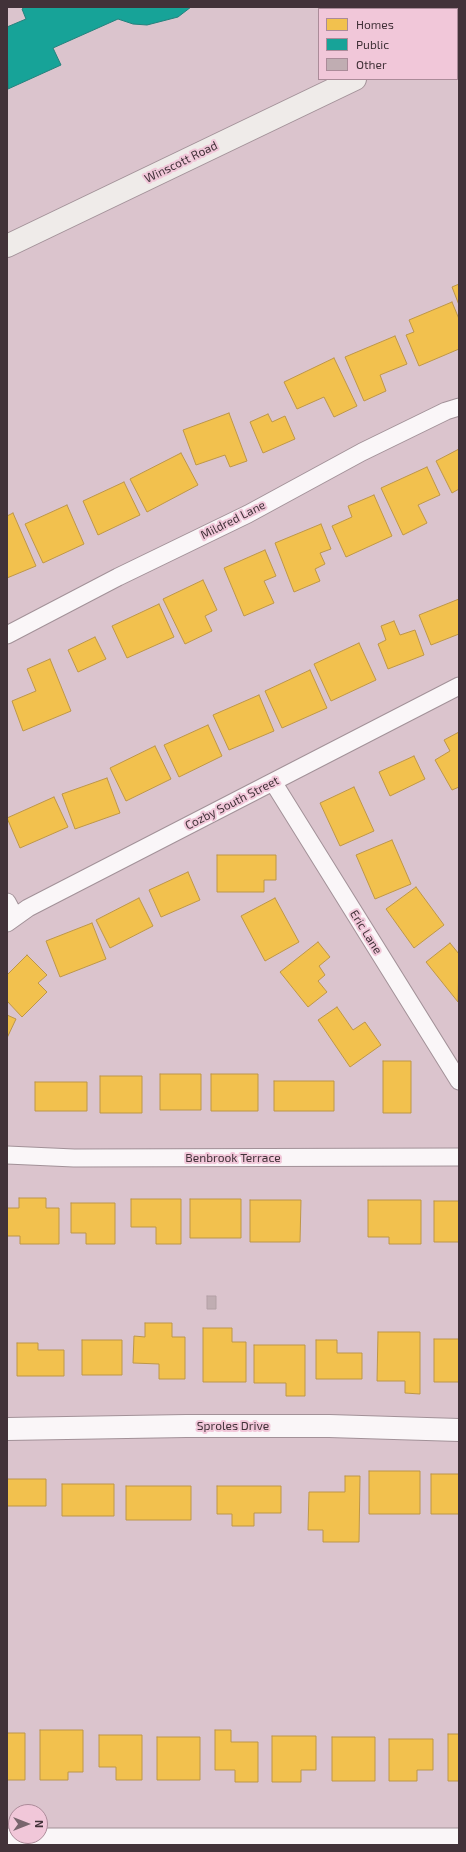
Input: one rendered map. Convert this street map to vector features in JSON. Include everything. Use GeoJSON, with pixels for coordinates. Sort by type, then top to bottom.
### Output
{"type":"FeatureCollection","features":[{"type":"Feature","properties":{"kind":"main road","name":"Winscott Road"},"geometry":{"type":"LineString","coordinates":[[7,246],[352,80]]}},
{"type":"Feature","properties":{"kind":"street","name":"Mildred Lane"},"geometry":{"type":"LineString","coordinates":[[7,635],[111,581],[248,514],[362,452],[446,411],[459,407]]}},
{"type":"Feature","properties":{"kind":"street","name":"Cozby South Street"},"geometry":{"type":"LineString","coordinates":[[11,920],[28,908],[459,686]]}},
{"type":"Feature","properties":{"kind":"street","name":"Eric Lane"},"geometry":{"type":"LineString","coordinates":[[273,782],[459,1081]]}},
{"type":"Feature","properties":{"kind":"street"},"geometry":{"type":"LineString","coordinates":[[7,902],[11,920]]}},
{"type":"Feature","properties":{"kind":"street","name":"Benbrook Terrace"},"geometry":{"type":"LineString","coordinates":[[7,1155],[74,1158],[459,1158]]}},
{"type":"Feature","properties":{"kind":"street","name":"Sproles Drive"},"geometry":{"type":"LineString","coordinates":[[7,1429],[186,1426],[329,1426],[459,1430]]}},
{"type":"Feature","properties":{"kind":"street"},"geometry":{"type":"LineString","coordinates":[[7,1837],[459,1837]]}},
{"type":"Feature","properties":{"kind":"building: Homes"},"geometry":{"type":"Polygon","coordinates":[[[459,284],[459,305],[452,287],[459,284]]]}},
{"type":"Feature","properties":{"kind":"building: Homes"},"geometry":{"type":"Polygon","coordinates":[[[452,302],[459,319],[459,349],[419,366],[406,335],[414,332],[409,320],[452,302]]]}},
{"type":"Feature","properties":{"kind":"building: Homes"},"geometry":{"type":"Polygon","coordinates":[[[395,336],[407,364],[380,375],[386,391],[364,401],[345,357],[395,336]]]}},
{"type":"Feature","properties":{"kind":"building: Homes"},"geometry":{"type":"Polygon","coordinates":[[[334,358],[357,406],[334,417],[324,397],[297,409],[284,382],[334,358]]]}},
{"type":"Feature","properties":{"kind":"building: Homes"},"geometry":{"type":"Polygon","coordinates":[[[229,413],[247,461],[230,467],[225,455],[196,465],[183,430],[229,413]]]}},
{"type":"Feature","properties":{"kind":"building: Homes"},"geometry":{"type":"Polygon","coordinates":[[[268,414],[272,422],[285,416],[295,439],[263,453],[250,422],[268,414]]]}},
{"type":"Feature","properties":{"kind":"building: Homes"},"geometry":{"type":"Polygon","coordinates":[[[459,449],[459,489],[452,493],[436,461],[459,449]]]}},
{"type":"Feature","properties":{"kind":"building: Homes"},"geometry":{"type":"Polygon","coordinates":[[[181,453],[198,485],[147,512],[130,479],[181,453]]]}},
{"type":"Feature","properties":{"kind":"building: Homes"},"geometry":{"type":"Polygon","coordinates":[[[427,467],[440,495],[418,505],[427,523],[403,535],[381,488],[427,467]]]}},
{"type":"Feature","properties":{"kind":"building: Homes"},"geometry":{"type":"Polygon","coordinates":[[[124,482],[140,515],[98,535],[83,501],[124,482]]]}},
{"type":"Feature","properties":{"kind":"building: Homes"},"geometry":{"type":"Polygon","coordinates":[[[374,495],[392,536],[346,557],[332,526],[352,517],[348,506],[374,495]]]}},
{"type":"Feature","properties":{"kind":"building: Homes"},"geometry":{"type":"Polygon","coordinates":[[[67,505],[84,544],[43,563],[25,524],[67,505]]]}},
{"type":"Feature","properties":{"kind":"building: Homes"},"geometry":{"type":"Polygon","coordinates":[[[13,513],[36,566],[7,578],[7,516],[13,513]]]}},
{"type":"Feature","properties":{"kind":"building: Homes"},"geometry":{"type":"Polygon","coordinates":[[[321,524],[331,549],[320,553],[325,564],[315,569],[320,581],[294,592],[275,543],[321,524]]]}},
{"type":"Feature","properties":{"kind":"building: Homes"},"geometry":{"type":"Polygon","coordinates":[[[265,550],[276,576],[264,581],[274,603],[244,616],[224,568],[265,550]]]}},
{"type":"Feature","properties":{"kind":"building: Homes"},"geometry":{"type":"Polygon","coordinates":[[[203,580],[217,610],[205,616],[212,631],[185,644],[163,599],[203,580]]]}},
{"type":"Feature","properties":{"kind":"building: Homes"},"geometry":{"type":"Polygon","coordinates":[[[459,599],[459,634],[431,645],[419,615],[459,599]]]}},
{"type":"Feature","properties":{"kind":"building: Homes"},"geometry":{"type":"Polygon","coordinates":[[[159,604],[174,637],[127,658],[112,626],[159,604]]]}},
{"type":"Feature","properties":{"kind":"building: Homes"},"geometry":{"type":"Polygon","coordinates":[[[394,621],[400,635],[415,630],[424,655],[388,669],[378,644],[386,640],[381,626],[394,621]]]}},
{"type":"Feature","properties":{"kind":"building: Homes"},"geometry":{"type":"Polygon","coordinates":[[[95,637],[106,659],[78,672],[68,650],[95,637]]]}},
{"type":"Feature","properties":{"kind":"building: Homes"},"geometry":{"type":"Polygon","coordinates":[[[359,643],[376,680],[331,701],[314,664],[359,643]]]}},
{"type":"Feature","properties":{"kind":"building: Homes"},"geometry":{"type":"Polygon","coordinates":[[[50,659],[71,711],[23,731],[12,701],[36,691],[27,669],[50,659]]]}},
{"type":"Feature","properties":{"kind":"building: Homes"},"geometry":{"type":"Polygon","coordinates":[[[310,670],[327,708],[282,728],[265,691],[310,670]]]}},
{"type":"Feature","properties":{"kind":"building: Homes"},"geometry":{"type":"Polygon","coordinates":[[[259,695],[274,731],[229,750],[213,715],[259,695]]]}},
{"type":"Feature","properties":{"kind":"building: Homes"},"geometry":{"type":"Polygon","coordinates":[[[208,725],[222,756],[179,777],[164,745],[208,725]]]}},
{"type":"Feature","properties":{"kind":"building: Homes"},"geometry":{"type":"Polygon","coordinates":[[[459,732],[459,787],[452,790],[435,760],[450,751],[444,740],[459,732]]]}},
{"type":"Feature","properties":{"kind":"building: Homes"},"geometry":{"type":"Polygon","coordinates":[[[155,746],[171,779],[126,801],[110,768],[155,746]]]}},
{"type":"Feature","properties":{"kind":"building: Homes"},"geometry":{"type":"Polygon","coordinates":[[[414,756],[425,779],[390,796],[379,772],[414,756]]]}},
{"type":"Feature","properties":{"kind":"building: Homes"},"geometry":{"type":"Polygon","coordinates":[[[107,778],[120,813],[75,829],[62,794],[107,778]]]}},
{"type":"Feature","properties":{"kind":"building: Homes"},"geometry":{"type":"Polygon","coordinates":[[[354,787],[374,831],[340,846],[320,803],[354,787]]]}},
{"type":"Feature","properties":{"kind":"building: Homes"},"geometry":{"type":"Polygon","coordinates":[[[54,797],[68,827],[20,848],[7,818],[54,797]]]}},
{"type":"Feature","properties":{"kind":"building: Homes"},"geometry":{"type":"Polygon","coordinates":[[[392,840],[411,884],[375,899],[356,855],[392,840]]]}},
{"type":"Feature","properties":{"kind":"building: Homes"},"geometry":{"type":"Polygon","coordinates":[[[217,855],[276,855],[276,880],[264,880],[264,892],[217,892],[217,855]]]}},
{"type":"Feature","properties":{"kind":"building: Homes"},"geometry":{"type":"Polygon","coordinates":[[[188,872],[200,900],[161,917],[149,890],[188,872]]]}},
{"type":"Feature","properties":{"kind":"building: Homes"},"geometry":{"type":"Polygon","coordinates":[[[416,887],[444,925],[414,948],[386,909],[416,887]]]}},
{"type":"Feature","properties":{"kind":"building: Homes"},"geometry":{"type":"Polygon","coordinates":[[[139,898],[153,926],[110,948],[96,920],[139,898]]]}},
{"type":"Feature","properties":{"kind":"building: Homes"},"geometry":{"type":"Polygon","coordinates":[[[275,898],[299,942],[265,961],[241,916],[275,898]]]}},
{"type":"Feature","properties":{"kind":"building: Homes"},"geometry":{"type":"Polygon","coordinates":[[[92,923],[106,959],[60,977],[46,941],[92,923]]]}},
{"type":"Feature","properties":{"kind":"building: Homes"},"geometry":{"type":"Polygon","coordinates":[[[318,942],[330,957],[319,966],[325,975],[318,981],[327,992],[308,1007],[280,972],[318,942]]]}},
{"type":"Feature","properties":{"kind":"building: Homes"},"geometry":{"type":"Polygon","coordinates":[[[450,943],[459,954],[458,1002],[426,962],[450,943]]]}},
{"type":"Feature","properties":{"kind":"building: Homes"},"geometry":{"type":"Polygon","coordinates":[[[27,955],[47,975],[38,983],[47,992],[22,1017],[7,1001],[7,975],[27,955]]]}},
{"type":"Feature","properties":{"kind":"building: Homes"},"geometry":{"type":"Polygon","coordinates":[[[337,1007],[353,1030],[365,1022],[381,1045],[350,1067],[318,1020],[337,1007]]]}},
{"type":"Feature","properties":{"kind":"building: Homes"},"geometry":{"type":"Polygon","coordinates":[[[7,1015],[16,1019],[7,1038],[7,1015]]]}},
{"type":"Feature","properties":{"kind":"building: Homes"},"geometry":{"type":"Polygon","coordinates":[[[383,1061],[411,1061],[411,1113],[383,1113],[383,1061]]]}},
{"type":"Feature","properties":{"kind":"building: Homes"},"geometry":{"type":"Polygon","coordinates":[[[160,1074],[201,1074],[201,1110],[160,1110],[160,1074]]]}},
{"type":"Feature","properties":{"kind":"building: Homes"},"geometry":{"type":"Polygon","coordinates":[[[211,1074],[258,1074],[258,1111],[211,1111],[211,1074]]]}},
{"type":"Feature","properties":{"kind":"building: Homes"},"geometry":{"type":"Polygon","coordinates":[[[100,1076],[142,1076],[142,1113],[100,1113],[100,1076]]]}},
{"type":"Feature","properties":{"kind":"building: Homes"},"geometry":{"type":"Polygon","coordinates":[[[274,1081],[334,1081],[334,1111],[274,1111],[274,1081]]]}},
{"type":"Feature","properties":{"kind":"building: Homes"},"geometry":{"type":"Polygon","coordinates":[[[35,1082],[87,1082],[87,1111],[35,1111],[35,1082]]]}},
{"type":"Feature","properties":{"kind":"building: Homes"},"geometry":{"type":"Polygon","coordinates":[[[19,1198],[46,1198],[46,1208],[59,1208],[59,1244],[20,1244],[20,1236],[7,1236],[7,1208],[19,1208],[19,1198]]]}},
{"type":"Feature","properties":{"kind":"building: Homes"},"geometry":{"type":"Polygon","coordinates":[[[131,1199],[181,1199],[181,1244],[156,1244],[156,1227],[131,1227],[131,1199]]]}},
{"type":"Feature","properties":{"kind":"building: Homes"},"geometry":{"type":"Polygon","coordinates":[[[190,1199],[241,1199],[241,1238],[190,1238],[190,1199]]]}},
{"type":"Feature","properties":{"kind":"building: Homes"},"geometry":{"type":"Polygon","coordinates":[[[250,1200],[301,1200],[300,1242],[250,1242],[250,1200]]]}},
{"type":"Feature","properties":{"kind":"building: Homes"},"geometry":{"type":"Polygon","coordinates":[[[368,1200],[421,1200],[421,1244],[389,1244],[389,1237],[368,1237],[368,1200]]]}},
{"type":"Feature","properties":{"kind":"building: Homes"},"geometry":{"type":"Polygon","coordinates":[[[434,1201],[459,1201],[459,1242],[434,1242],[434,1201]]]}},
{"type":"Feature","properties":{"kind":"building: Homes"},"geometry":{"type":"Polygon","coordinates":[[[71,1203],[115,1203],[115,1244],[86,1244],[86,1233],[71,1233],[71,1203]]]}},
{"type":"Feature","properties":{"kind":"building: Homes"},"geometry":{"type":"Polygon","coordinates":[[[145,1323],[172,1323],[172,1337],[185,1337],[185,1379],[159,1379],[159,1364],[133,1363],[134,1336],[145,1337],[145,1323]]]}},
{"type":"Feature","properties":{"kind":"building: Homes"},"geometry":{"type":"Polygon","coordinates":[[[203,1328],[232,1328],[232,1342],[246,1342],[246,1382],[203,1382],[203,1328]]]}},
{"type":"Feature","properties":{"kind":"building: Homes"},"geometry":{"type":"Polygon","coordinates":[[[378,1332],[420,1332],[420,1394],[405,1393],[405,1381],[377,1381],[378,1332]]]}},
{"type":"Feature","properties":{"kind":"building: Homes"},"geometry":{"type":"Polygon","coordinates":[[[434,1339],[459,1339],[459,1382],[434,1382],[434,1339]]]}},
{"type":"Feature","properties":{"kind":"building: Homes"},"geometry":{"type":"Polygon","coordinates":[[[82,1340],[122,1340],[122,1375],[82,1375],[82,1340]]]}},
{"type":"Feature","properties":{"kind":"building: Homes"},"geometry":{"type":"Polygon","coordinates":[[[316,1340],[337,1340],[337,1353],[362,1353],[362,1379],[316,1379],[316,1340]]]}},
{"type":"Feature","properties":{"kind":"building: Homes"},"geometry":{"type":"Polygon","coordinates":[[[17,1343],[38,1343],[38,1350],[64,1350],[64,1376],[17,1376],[17,1343]]]}},
{"type":"Feature","properties":{"kind":"building: Homes"},"geometry":{"type":"Polygon","coordinates":[[[254,1345],[305,1345],[305,1396],[286,1396],[286,1383],[254,1383],[254,1345]]]}},
{"type":"Feature","properties":{"kind":"building: Homes"},"geometry":{"type":"Polygon","coordinates":[[[369,1471],[420,1471],[420,1514],[369,1514],[369,1471]]]}},
{"type":"Feature","properties":{"kind":"building: Homes"},"geometry":{"type":"Polygon","coordinates":[[[431,1474],[459,1474],[459,1514],[431,1514],[431,1474]]]}},
{"type":"Feature","properties":{"kind":"building: Homes"},"geometry":{"type":"Polygon","coordinates":[[[345,1476],[360,1476],[359,1542],[323,1542],[323,1530],[308,1530],[309,1492],[345,1492],[345,1476]]]}},
{"type":"Feature","properties":{"kind":"building: Homes"},"geometry":{"type":"Polygon","coordinates":[[[7,1479],[46,1479],[46,1506],[7,1506],[7,1479]]]}},
{"type":"Feature","properties":{"kind":"building: Homes"},"geometry":{"type":"Polygon","coordinates":[[[62,1484],[114,1484],[114,1516],[62,1516],[62,1484]]]}},
{"type":"Feature","properties":{"kind":"building: Homes"},"geometry":{"type":"Polygon","coordinates":[[[126,1486],[191,1486],[191,1520],[126,1520],[126,1486]]]}},
{"type":"Feature","properties":{"kind":"building: Homes"},"geometry":{"type":"Polygon","coordinates":[[[217,1486],[281,1486],[281,1513],[254,1513],[254,1526],[232,1526],[232,1514],[217,1514],[217,1486]]]}},
{"type":"Feature","properties":{"kind":"building: Homes"},"geometry":{"type":"Polygon","coordinates":[[[40,1730],[83,1730],[83,1772],[68,1772],[68,1780],[40,1780],[40,1730]]]}},
{"type":"Feature","properties":{"kind":"building: Homes"},"geometry":{"type":"Polygon","coordinates":[[[215,1730],[231,1730],[231,1742],[258,1742],[258,1782],[235,1782],[235,1770],[215,1770],[215,1730]]]}},
{"type":"Feature","properties":{"kind":"building: Homes"},"geometry":{"type":"Polygon","coordinates":[[[7,1733],[25,1733],[25,1780],[7,1780],[7,1733]]]}},
{"type":"Feature","properties":{"kind":"building: Homes"},"geometry":{"type":"Polygon","coordinates":[[[448,1734],[459,1734],[459,1781],[448,1781],[448,1734]]]}},
{"type":"Feature","properties":{"kind":"building: Homes"},"geometry":{"type":"Polygon","coordinates":[[[99,1735],[142,1735],[142,1780],[116,1780],[116,1767],[99,1767],[99,1735]]]}},
{"type":"Feature","properties":{"kind":"building: Homes"},"geometry":{"type":"Polygon","coordinates":[[[272,1736],[316,1736],[316,1770],[301,1770],[301,1782],[272,1782],[272,1736]]]}},
{"type":"Feature","properties":{"kind":"building: Homes"},"geometry":{"type":"Polygon","coordinates":[[[157,1737],[200,1737],[200,1780],[157,1780],[157,1737]]]}},
{"type":"Feature","properties":{"kind":"building: Homes"},"geometry":{"type":"Polygon","coordinates":[[[332,1737],[375,1737],[375,1781],[332,1781],[332,1737]]]}},
{"type":"Feature","properties":{"kind":"building: Homes"},"geometry":{"type":"Polygon","coordinates":[[[389,1739],[433,1739],[433,1770],[417,1770],[417,1781],[389,1781],[389,1739]]]}},
{"type":"Feature","properties":{"kind":"building: Public"},"geometry":{"type":"Polygon","coordinates":[[[25,7],[191,7],[178,17],[147,25],[133,24],[118,19],[53,48],[61,65],[8,89],[7,27],[26,19],[22,9],[25,7]]]}},
{"type":"Feature","properties":{"kind":"building: Other"},"geometry":{"type":"Polygon","coordinates":[[[207,1296],[216,1296],[216,1309],[207,1309],[207,1296]]]}}]}
